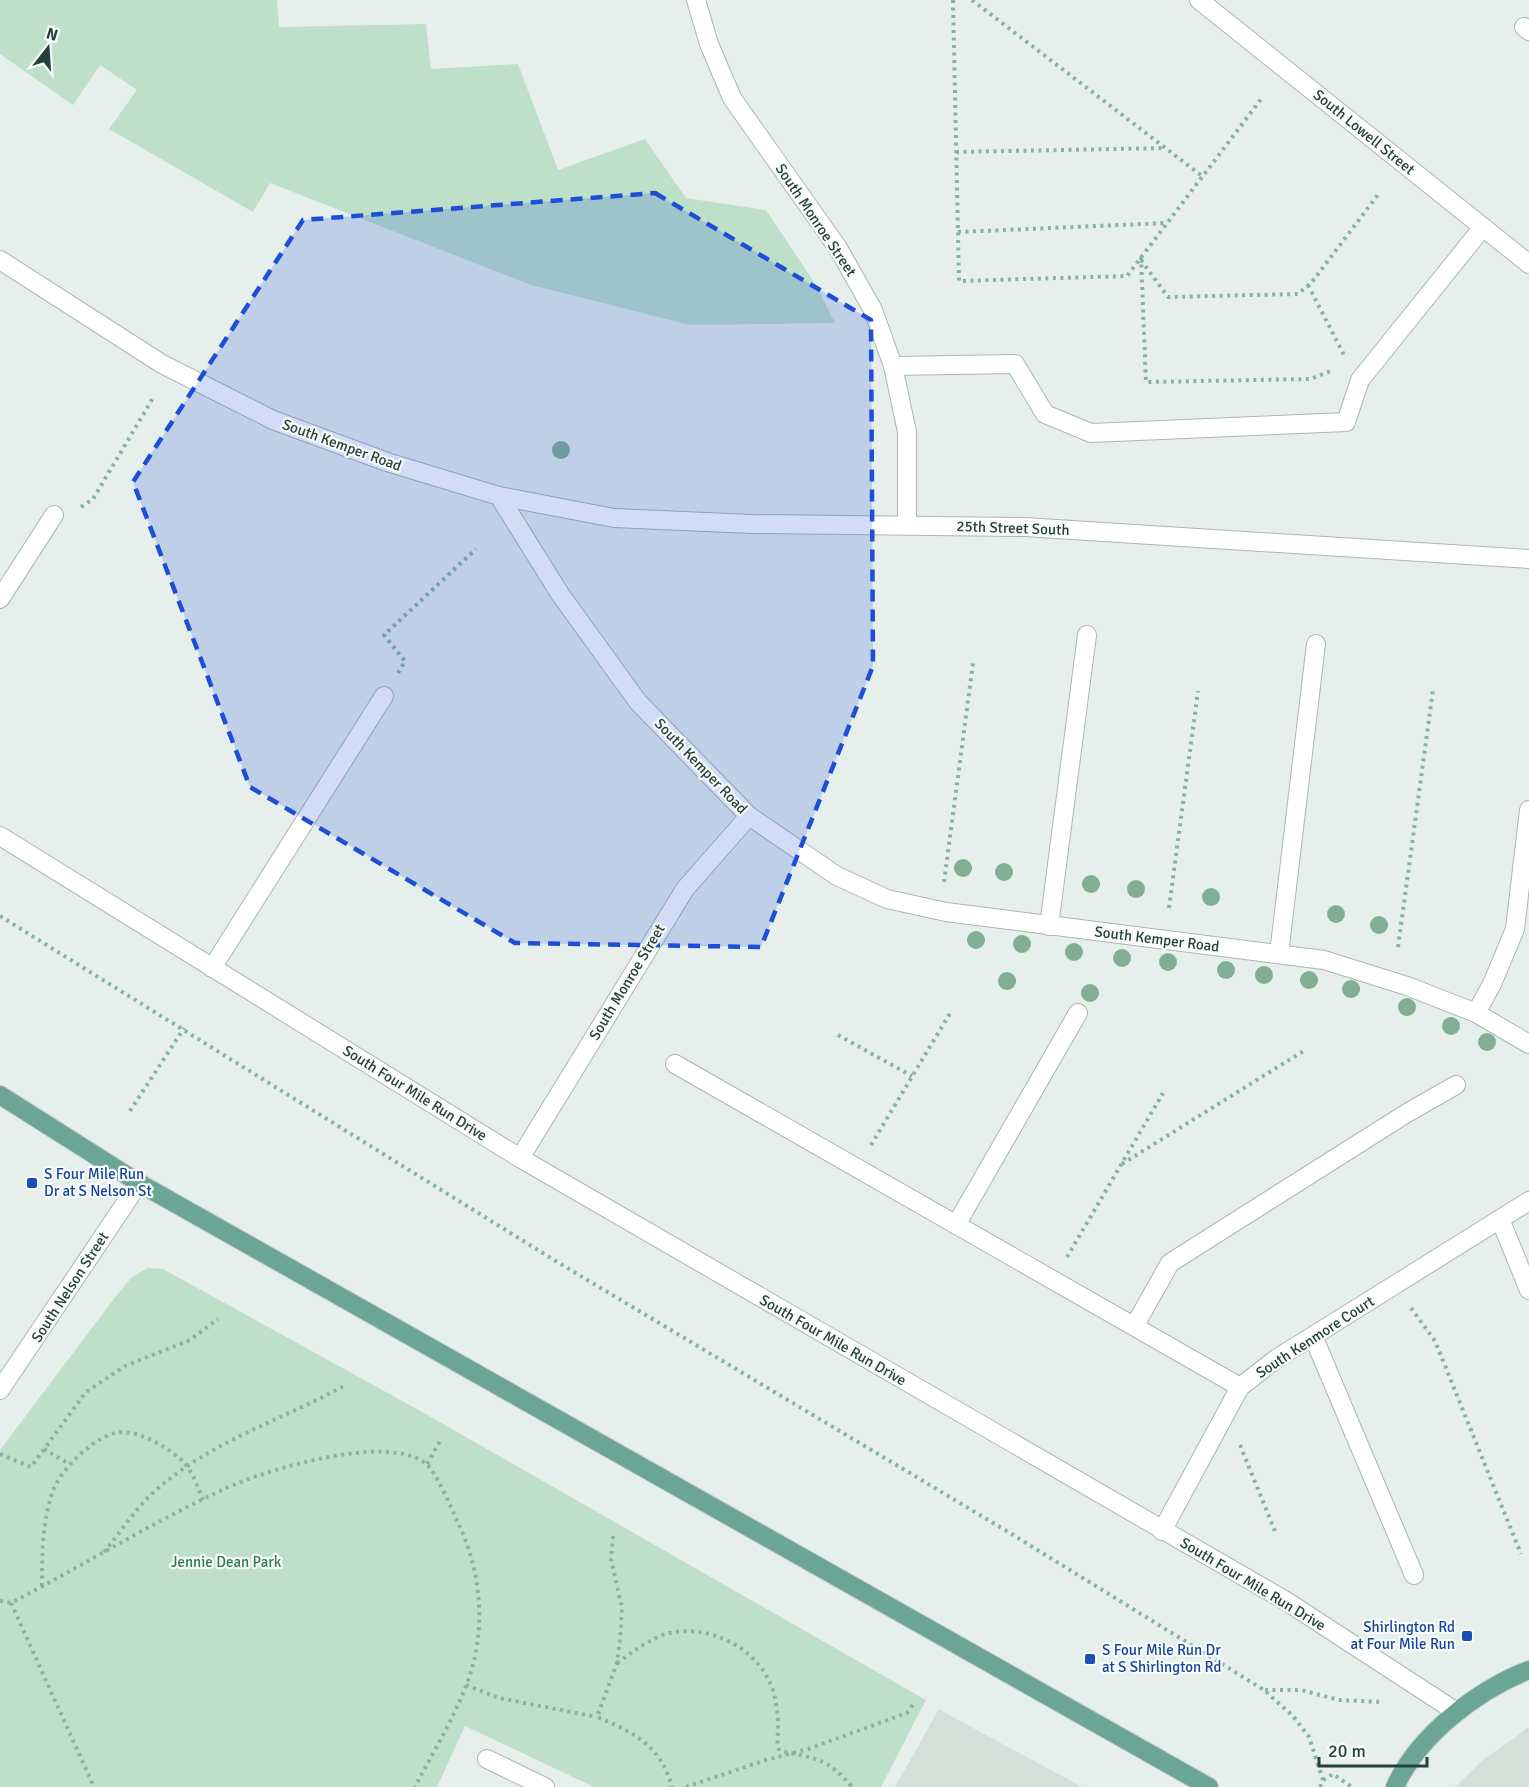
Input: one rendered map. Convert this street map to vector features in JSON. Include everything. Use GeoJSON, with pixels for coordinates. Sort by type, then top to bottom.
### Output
{"type":"FeatureCollection","features":[{"type":"Feature","properties":{"kind":"main road"},"geometry":{"type":"LineString","coordinates":[[0,1095],[139,1183],[1209,1787]]}},
{"type":"Feature","properties":{"kind":"main road"},"geometry":{"type":"LineString","coordinates":[[1395,1787],[1403,1770],[1455,1711],[1529,1670]]}},
{"type":"Feature","properties":{"kind":"street","name":"South Monroe Street"},"geometry":{"type":"LineString","coordinates":[[696,0],[708,44],[732,98],[838,249],[873,310],[893,366],[907,432],[907,524]]}},
{"type":"Feature","properties":{"kind":"street","name":"South Lowell Street"},"geometry":{"type":"LineString","coordinates":[[1199,0],[1529,264]]}},
{"type":"Feature","properties":{"kind":"street"},"geometry":{"type":"LineString","coordinates":[[893,366],[1015,364],[1045,414],[1091,433],[1346,422],[1360,380],[1483,227]]}},
{"type":"Feature","properties":{"kind":"street","name":"South Kemper Road"},"geometry":{"type":"LineString","coordinates":[[0,260],[162,364],[273,420],[387,462],[499,496],[560,594],[638,702],[749,816],[837,876],[887,899],[946,912],[1324,960],[1407,986],[1476,1013],[1529,1044]]}},
{"type":"Feature","properties":{"kind":"street","name":"25th Street South"},"geometry":{"type":"LineString","coordinates":[[499,496],[614,518],[752,524],[1025,527],[1529,559]]}},
{"type":"Feature","properties":{"kind":"street"},"geometry":{"type":"LineString","coordinates":[[0,599],[54,514]]}},
{"type":"Feature","properties":{"kind":"street"},"geometry":{"type":"LineString","coordinates":[[1049,926],[1087,635]]}},
{"type":"Feature","properties":{"kind":"street"},"geometry":{"type":"LineString","coordinates":[[1279,954],[1316,644]]}},
{"type":"Feature","properties":{"kind":"street"},"geometry":{"type":"LineString","coordinates":[[212,968],[384,696]]}},
{"type":"Feature","properties":{"kind":"street"},"geometry":{"type":"LineString","coordinates":[[1476,1013],[1492,984],[1515,929],[1529,810]]}},
{"type":"Feature","properties":{"kind":"street","name":"South Monroe Street"},"geometry":{"type":"LineString","coordinates":[[520,1158],[685,889],[749,816]]}},
{"type":"Feature","properties":{"kind":"street","name":"South Four Mile Run Drive"},"geometry":{"type":"LineString","coordinates":[[0,836],[520,1158],[1286,1601],[1455,1711]]}},
{"type":"Feature","properties":{"kind":"street"},"geometry":{"type":"LineString","coordinates":[[956,1225],[1078,1013]]}},
{"type":"Feature","properties":{"kind":"street"},"geometry":{"type":"LineString","coordinates":[[675,1064],[1240,1387]]}},
{"type":"Feature","properties":{"kind":"street"},"geometry":{"type":"LineString","coordinates":[[1135,1325],[1170,1263],[1407,1113],[1456,1085]]}},
{"type":"Feature","properties":{"kind":"street","name":"South Nelson Street"},"geometry":{"type":"LineString","coordinates":[[0,1390],[139,1183]]}},
{"type":"Feature","properties":{"kind":"street","name":"South Kenmore Court"},"geometry":{"type":"LineString","coordinates":[[1162,1531],[1240,1387],[1313,1336],[1529,1201]]}},
{"type":"Feature","properties":{"kind":"street"},"geometry":{"type":"LineString","coordinates":[[1500,1219],[1529,1290]]}},
{"type":"Feature","properties":{"kind":"street"},"geometry":{"type":"LineString","coordinates":[[1313,1336],[1414,1575]]}},
{"type":"Feature","properties":{"kind":"street"},"geometry":{"type":"LineString","coordinates":[[487,1759],[545,1787]]}},
{"type":"Feature","properties":{"kind":"path"},"geometry":{"type":"LineString","coordinates":[[953,0],[959,281],[1127,276],[1262,98]]}},
{"type":"Feature","properties":{"kind":"path"},"geometry":{"type":"LineString","coordinates":[[972,0],[1202,176]]}},
{"type":"Feature","properties":{"kind":"path"},"geometry":{"type":"LineString","coordinates":[[956,152],[1167,148]]}},
{"type":"Feature","properties":{"kind":"path"},"geometry":{"type":"LineString","coordinates":[[1141,258],[1168,297],[1298,294],[1308,285],[1380,192]]}},
{"type":"Feature","properties":{"kind":"path"},"geometry":{"type":"LineString","coordinates":[[958,232],[1167,223]]}},
{"type":"Feature","properties":{"kind":"path"},"geometry":{"type":"LineString","coordinates":[[1141,258],[1146,382],[1311,379],[1338,368]]}},
{"type":"Feature","properties":{"kind":"path"},"geometry":{"type":"LineString","coordinates":[[1308,285],[1348,362]]}},
{"type":"Feature","properties":{"kind":"path"},"geometry":{"type":"LineString","coordinates":[[76,509],[93,500],[153,398]]}},
{"type":"Feature","properties":{"kind":"path"},"geometry":{"type":"LineString","coordinates":[[396,675],[405,661],[384,635],[476,549]]}},
{"type":"Feature","properties":{"kind":"path"},"geometry":{"type":"LineString","coordinates":[[944,882],[973,663]]}},
{"type":"Feature","properties":{"kind":"path"},"geometry":{"type":"LineString","coordinates":[[1398,948],[1433,690]]}},
{"type":"Feature","properties":{"kind":"path"},"geometry":{"type":"LineString","coordinates":[[1169,908],[1198,691]]}},
{"type":"Feature","properties":{"kind":"path"},"geometry":{"type":"LineString","coordinates":[[0,916],[184,1028],[554,1260],[1010,1533],[1264,1690],[1293,1716],[1309,1737],[1323,1780]]}},
{"type":"Feature","properties":{"kind":"path"},"geometry":{"type":"LineString","coordinates":[[870,1148],[952,1010]]}},
{"type":"Feature","properties":{"kind":"path"},"geometry":{"type":"LineString","coordinates":[[130,1111],[184,1028]]}},
{"type":"Feature","properties":{"kind":"path"},"geometry":{"type":"LineString","coordinates":[[838,1035],[912,1076]]}},
{"type":"Feature","properties":{"kind":"path"},"geometry":{"type":"LineString","coordinates":[[1122,1164],[1305,1050]]}},
{"type":"Feature","properties":{"kind":"path"},"geometry":{"type":"LineString","coordinates":[[1067,1257],[1163,1093]]}},
{"type":"Feature","properties":{"kind":"path"},"geometry":{"type":"LineString","coordinates":[[1058,1251],[1077,1263]]}},
{"type":"Feature","properties":{"kind":"path"},"geometry":{"type":"LineString","coordinates":[[1411,1308],[1435,1341],[1521,1554]]}},
{"type":"Feature","properties":{"kind":"path"},"geometry":{"type":"LineString","coordinates":[[0,1454],[31,1467],[86,1392],[125,1366],[190,1340],[218,1319]]}},
{"type":"Feature","properties":{"kind":"path"},"geometry":{"type":"LineString","coordinates":[[101,1555],[152,1494],[187,1465],[231,1438],[346,1385]]}},
{"type":"Feature","properties":{"kind":"path"},"geometry":{"type":"LineString","coordinates":[[42,1586],[42,1538],[53,1490],[69,1464],[87,1449],[116,1433],[138,1436],[165,1445],[187,1465],[203,1500]]}},
{"type":"Feature","properties":{"kind":"path"},"geometry":{"type":"LineString","coordinates":[[426,1464],[440,1441]]}},
{"type":"Feature","properties":{"kind":"path"},"geometry":{"type":"LineString","coordinates":[[1239,1443],[1275,1531]]}},
{"type":"Feature","properties":{"kind":"path"},"geometry":{"type":"LineString","coordinates":[[44,1449],[69,1464]]}},
{"type":"Feature","properties":{"kind":"path"},"geometry":{"type":"LineString","coordinates":[[0,1601],[11,1602],[226,1488],[294,1465],[340,1455],[383,1452],[406,1454],[426,1464],[471,1550],[478,1591],[478,1639],[466,1685],[415,1787]]}},
{"type":"Feature","properties":{"kind":"path"},"geometry":{"type":"LineString","coordinates":[[597,1717],[617,1663],[622,1608],[611,1559],[613,1536]]}},
{"type":"Feature","properties":{"kind":"path"},"geometry":{"type":"LineString","coordinates":[[11,1602],[94,1787]]}},
{"type":"Feature","properties":{"kind":"path"},"geometry":{"type":"LineString","coordinates":[[617,1663],[648,1642],[679,1631],[700,1632],[727,1640],[745,1651],[768,1679],[775,1701],[780,1751],[823,1761],[836,1768],[852,1787]]}},
{"type":"Feature","properties":{"kind":"path"},"geometry":{"type":"LineString","coordinates":[[466,1685],[499,1698],[597,1717],[623,1727],[651,1746],[668,1771],[672,1787]]}},
{"type":"Feature","properties":{"kind":"path"},"geometry":{"type":"LineString","coordinates":[[1264,1690],[1301,1689],[1339,1700],[1382,1702]]}},
{"type":"Feature","properties":{"kind":"path"},"geometry":{"type":"LineString","coordinates":[[686,1787],[766,1760],[794,1754],[908,1713],[915,1701]]}},
{"type":"Feature","properties":{"kind":"path"},"geometry":{"type":"LineString","coordinates":[[1320,1787],[1323,1780],[1333,1774],[1352,1787]]}},
{"type":"Feature","properties":{"kind":"highlighted area"},"geometry":{"type":"Polygon","coordinates":[[[655,193],[871,320],[873,666],[761,947],[515,943],[250,787],[133,482],[303,220],[655,193]]]}},
{"type":"Feature","properties":{"kind":"shaded area"},"geometry":{"type":"Polygon","coordinates":[[[939,1709],[949,1715],[1082,1787],[895,1787],[939,1709]]]}},
{"type":"Feature","properties":{"kind":"shaded area"},"geometry":{"type":"Polygon","coordinates":[[[1529,1727],[1529,1787],[1455,1787],[1483,1760],[1529,1727]]]}},
{"type":"Feature","properties":{"kind":"green space"},"geometry":{"type":"Polygon","coordinates":[[[0,0],[277,0],[279,27],[426,24],[431,69],[518,64],[558,170],[645,139],[686,198],[766,210],[816,285],[835,323],[690,325],[531,285],[270,183],[253,212],[109,129],[137,90],[100,65],[73,105],[0,54],[0,0]]]}},
{"type":"Feature","properties":{"kind":"green space","name":"Jennie Dean Park"},"geometry":{"type":"Polygon","coordinates":[[[148,1268],[163,1269],[424,1413],[926,1700],[881,1787],[594,1787],[465,1726],[437,1787],[0,1787],[0,1450],[116,1296],[132,1277],[148,1268]]]}},
{"type":"Feature","properties":{"kind":"place","name":"S Four Mile Run Dr at S Nelson St"},"geometry":{"type":"Point","coordinates":[32,1183]}},
{"type":"Feature","properties":{"kind":"place","name":"Shirlington Rd at Four Mile Run"},"geometry":{"type":"Point","coordinates":[1467,1636]}},
{"type":"Feature","properties":{"kind":"place","name":"S Four Mile Run Dr at S Shirlington Rd"},"geometry":{"type":"Point","coordinates":[1090,1659]}}]}
